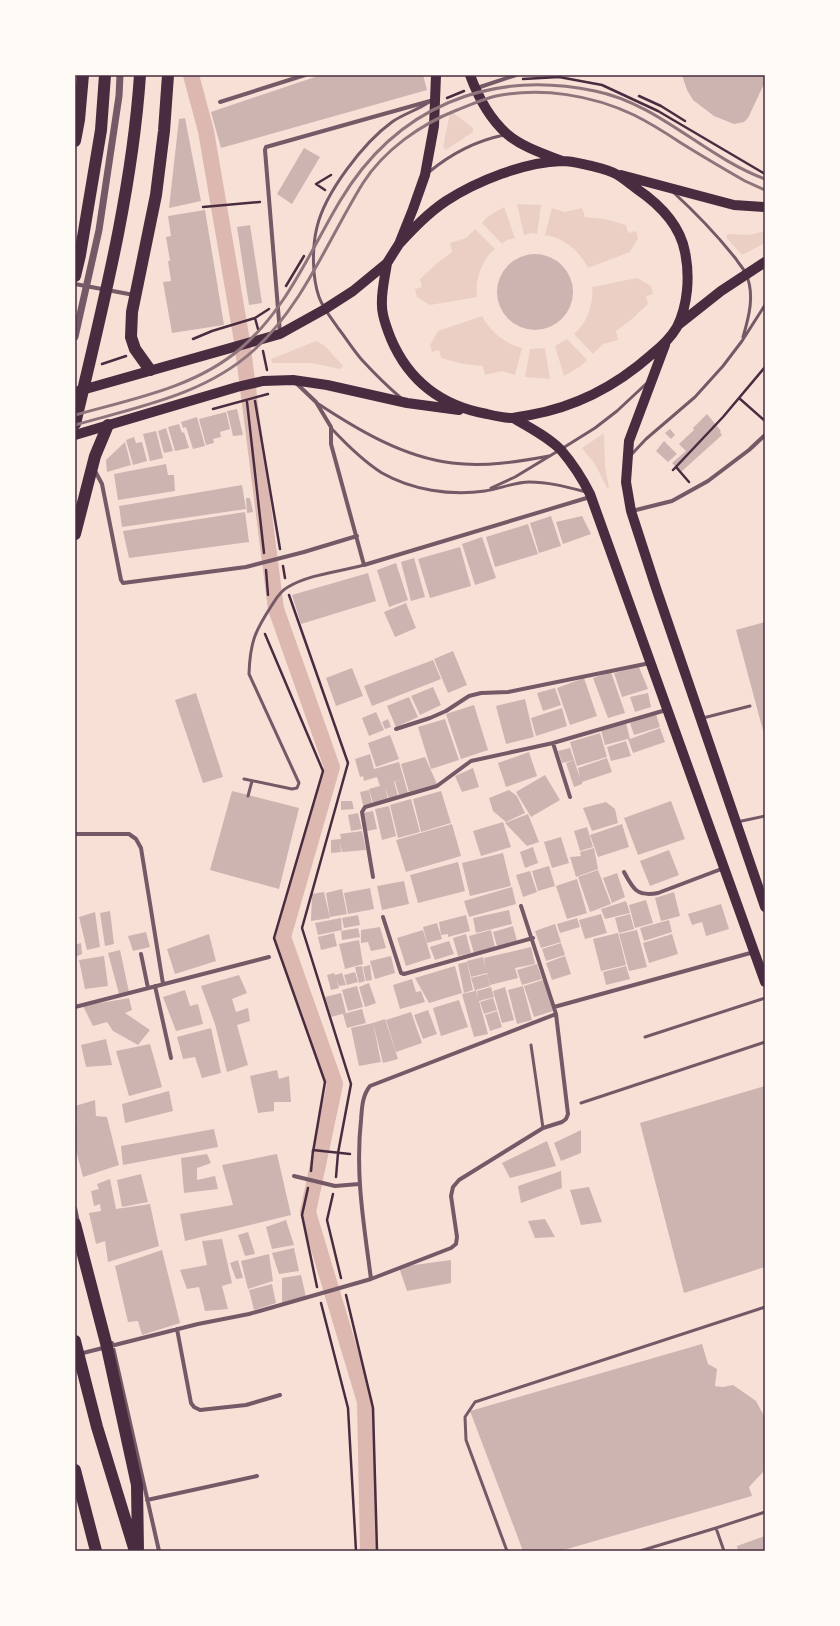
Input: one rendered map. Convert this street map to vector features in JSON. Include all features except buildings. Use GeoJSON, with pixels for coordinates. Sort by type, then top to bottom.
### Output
{"type":"FeatureCollection","features":[{"type":"Feature","properties":{"kind":"highway"},"geometry":{"type":"LineString","coordinates":[[75,141],[79,120],[83,75]]}},
{"type":"Feature","properties":{"kind":"highway"},"geometry":{"type":"LineString","coordinates":[[75,276],[80,255],[101,130],[105,75]]}},
{"type":"Feature","properties":{"kind":"highway"},"geometry":{"type":"LineString","coordinates":[[75,424],[113,265],[137,113],[140,75]]}},
{"type":"Feature","properties":{"kind":"highway"},"geometry":{"type":"LineString","coordinates":[[150,370],[135,349],[131,337],[132,312],[156,195],[164,131],[168,75]]}},
{"type":"Feature","properties":{"kind":"highway"},"geometry":{"type":"LineString","coordinates":[[75,534],[92,465],[108,425]]}},
{"type":"Feature","properties":{"kind":"highway"},"geometry":{"type":"LineString","coordinates":[[75,1224],[106,1343],[137,1485],[137,1551]]}},
{"type":"Feature","properties":{"kind":"highway"},"geometry":{"type":"LineString","coordinates":[[75,1341],[96,1426],[137,1551]]}},
{"type":"Feature","properties":{"kind":"highway"},"geometry":{"type":"LineString","coordinates":[[75,1470],[96,1551]]}},
{"type":"Feature","properties":{"kind":"main road"},"geometry":{"type":"LineString","coordinates":[[75,392],[280,334],[326,309],[353,292],[387,263],[398,244],[413,209],[425,175],[434,126],[433,101],[436,75]]}},
{"type":"Feature","properties":{"kind":"main road"},"geometry":{"type":"LineString","coordinates":[[470,75],[475,89],[487,112],[507,134],[530,148],[562,161],[596,167],[734,205],[765,207]]}},
{"type":"Feature","properties":{"kind":"main road"},"geometry":{"type":"LineString","coordinates":[[398,244],[444,202],[469,188],[522,167],[562,161]]}},
{"type":"Feature","properties":{"kind":"main road"},"geometry":{"type":"LineString","coordinates":[[615,173],[643,193],[664,213],[678,230],[685,251],[688,275],[686,299],[678,325]]}},
{"type":"Feature","properties":{"kind":"main road"},"geometry":{"type":"LineString","coordinates":[[75,435],[237,387],[263,381],[293,380],[327,385],[407,403],[513,418],[556,410],[582,400],[614,384],[637,367],[666,342],[678,325],[704,303],[765,262]]}},
{"type":"Feature","properties":{"kind":"main road"},"geometry":{"type":"LineString","coordinates":[[387,263],[382,307],[388,330],[398,354],[418,381],[437,396],[467,411]]}},
{"type":"Feature","properties":{"kind":"main road"},"geometry":{"type":"LineString","coordinates":[[666,342],[629,441],[626,460],[626,482],[631,511],[699,718],[765,908]]}},
{"type":"Feature","properties":{"kind":"main road"},"geometry":{"type":"LineString","coordinates":[[513,418],[536,431],[560,449],[576,469],[591,495],[765,982]]}},
{"type":"Feature","properties":{"kind":"street"},"geometry":{"type":"LineString","coordinates":[[75,338],[99,230],[119,96],[120,75]]}},
{"type":"Feature","properties":{"kind":"street"},"geometry":{"type":"LineString","coordinates":[[220,102],[305,75]]}},
{"type":"Feature","properties":{"kind":"street"},"geometry":{"type":"LineString","coordinates":[[475,89],[516,75]]}},
{"type":"Feature","properties":{"kind":"street"},"geometry":{"type":"LineString","coordinates":[[280,334],[265,150],[266,147],[433,101]]}},
{"type":"Feature","properties":{"kind":"street"},"geometry":{"type":"LineString","coordinates":[[75,284],[135,295]]}},
{"type":"Feature","properties":{"kind":"street"},"geometry":{"type":"LineString","coordinates":[[293,380],[316,402],[332,429],[331,444],[364,565],[591,495]]}},
{"type":"Feature","properties":{"kind":"street"},"geometry":{"type":"LineString","coordinates":[[631,511],[672,501],[708,481],[749,450],[765,435]]}},
{"type":"Feature","properties":{"kind":"street"},"geometry":{"type":"LineString","coordinates":[[92,465],[102,484],[121,580],[123,583],[246,567],[357,536]]}},
{"type":"Feature","properties":{"kind":"street"},"geometry":{"type":"LineString","coordinates":[[396,729],[446,711],[469,696],[481,693],[508,692],[650,663]]}},
{"type":"Feature","properties":{"kind":"street"},"geometry":{"type":"LineString","coordinates":[[373,877],[362,812],[365,807],[437,786],[470,761],[553,743],[667,710]]}},
{"type":"Feature","properties":{"kind":"street"},"geometry":{"type":"LineString","coordinates":[[553,743],[570,797]]}},
{"type":"Feature","properties":{"kind":"street"},"geometry":{"type":"LineString","coordinates":[[75,834],[129,834],[136,839],[141,848],[163,984]]}},
{"type":"Feature","properties":{"kind":"street"},"geometry":{"type":"LineString","coordinates":[[624,872],[631,884],[638,891],[647,895],[658,893],[724,868]]}},
{"type":"Feature","properties":{"kind":"street"},"geometry":{"type":"LineString","coordinates":[[75,1355],[177,1329],[249,1314],[371,1279],[451,1248],[456,1244],[457,1238],[451,1196],[453,1187],[459,1180],[543,1128],[562,1122],[566,1119],[568,1114],[556,1014],[533,938],[521,906]]}},
{"type":"Feature","properties":{"kind":"street"},"geometry":{"type":"LineString","coordinates":[[383,917],[402,974],[533,938]]}},
{"type":"Feature","properties":{"kind":"street"},"geometry":{"type":"LineString","coordinates":[[554,1007],[755,952]]}},
{"type":"Feature","properties":{"kind":"street"},"geometry":{"type":"LineString","coordinates":[[141,954],[148,988]]}},
{"type":"Feature","properties":{"kind":"street"},"geometry":{"type":"LineString","coordinates":[[75,1006],[268,956]]}},
{"type":"Feature","properties":{"kind":"street"},"geometry":{"type":"LineString","coordinates":[[155,986],[171,1058]]}},
{"type":"Feature","properties":{"kind":"street"},"geometry":{"type":"LineString","coordinates":[[371,1279],[359,1184],[358,1142],[365,1092],[370,1086],[556,1014]]}},
{"type":"Feature","properties":{"kind":"street"},"geometry":{"type":"LineString","coordinates":[[294,1176],[335,1186],[359,1184]]}},
{"type":"Feature","properties":{"kind":"street"},"geometry":{"type":"LineString","coordinates":[[75,1208],[104,1316]]}},
{"type":"Feature","properties":{"kind":"street"},"geometry":{"type":"LineString","coordinates":[[177,1329],[191,1403],[194,1407],[200,1410],[246,1405],[280,1395]]}},
{"type":"Feature","properties":{"kind":"street"},"geometry":{"type":"LineString","coordinates":[[111,1338],[159,1551]]}},
{"type":"Feature","properties":{"kind":"street"},"geometry":{"type":"LineString","coordinates":[[147,1500],[257,1476]]}},
{"type":"Feature","properties":{"kind":"lane"},"geometry":{"type":"LineString","coordinates":[[407,403],[379,378],[360,358],[326,309],[319,296],[313,264],[317,227],[329,198],[345,172],[367,144],[393,121],[433,101]]}},
{"type":"Feature","properties":{"kind":"lane"},"geometry":{"type":"LineString","coordinates":[[425,175],[441,161],[463,148],[485,139],[507,134]]}},
{"type":"Feature","properties":{"kind":"lane"},"geometry":{"type":"LineString","coordinates":[[667,186],[696,212],[746,274],[751,294],[750,316],[742,341]]}},
{"type":"Feature","properties":{"kind":"lane"},"geometry":{"type":"LineString","coordinates":[[626,460],[646,439],[695,397],[723,366],[742,341],[765,305]]}},
{"type":"Feature","properties":{"kind":"lane"},"geometry":{"type":"LineString","coordinates":[[488,490],[515,477],[595,428],[617,411],[653,378]]}},
{"type":"Feature","properties":{"kind":"lane"},"geometry":{"type":"LineString","coordinates":[[316,402],[381,440],[417,455],[452,463],[483,465],[515,462],[549,456]]}},
{"type":"Feature","properties":{"kind":"lane"},"geometry":{"type":"LineString","coordinates":[[332,429],[356,453],[382,473],[416,487],[449,493],[488,490],[528,482],[558,485],[591,495]]}},
{"type":"Feature","properties":{"kind":"lane"},"geometry":{"type":"LineString","coordinates":[[244,780],[292,789],[297,788],[299,783],[250,674],[250,654],[253,636],[260,622],[278,596],[287,588],[302,581],[364,565]]}},
{"type":"Feature","properties":{"kind":"lane"},"geometry":{"type":"LineString","coordinates":[[699,718],[750,706]]}},
{"type":"Feature","properties":{"kind":"lane"},"geometry":{"type":"LineString","coordinates":[[248,796],[252,781]]}},
{"type":"Feature","properties":{"kind":"lane"},"geometry":{"type":"LineString","coordinates":[[735,823],[765,816]]}},
{"type":"Feature","properties":{"kind":"lane"},"geometry":{"type":"LineString","coordinates":[[645,1037],[765,998]]}},
{"type":"Feature","properties":{"kind":"lane"},"geometry":{"type":"LineString","coordinates":[[581,1102],[765,1042]]}},
{"type":"Feature","properties":{"kind":"lane"},"geometry":{"type":"LineString","coordinates":[[531,1045],[543,1128]]}},
{"type":"Feature","properties":{"kind":"lane"},"geometry":{"type":"LineString","coordinates":[[507,1551],[466,1440],[465,1416],[475,1402],[765,1307]]}},
{"type":"Feature","properties":{"kind":"lane"},"geometry":{"type":"LineString","coordinates":[[640,1551],[765,1512]]}},
{"type":"Feature","properties":{"kind":"lane"},"geometry":{"type":"LineString","coordinates":[[716,1528],[724,1551]]}},
{"type":"Feature","properties":{"kind":"path"},"geometry":{"type":"LineString","coordinates":[[639,96],[661,106],[685,121]]}},
{"type":"Feature","properties":{"kind":"path"},"geometry":{"type":"LineString","coordinates":[[658,111],[661,106]]}},
{"type":"Feature","properties":{"kind":"path"},"geometry":{"type":"LineString","coordinates":[[316,184],[334,172]]}},
{"type":"Feature","properties":{"kind":"path"},"geometry":{"type":"LineString","coordinates":[[203,207],[251,203]]}},
{"type":"Feature","properties":{"kind":"path"},"geometry":{"type":"LineString","coordinates":[[193,339],[212,331],[255,318]]}},
{"type":"Feature","properties":{"kind":"path"},"geometry":{"type":"LineString","coordinates":[[673,470],[739,398],[765,367]]}},
{"type":"Feature","properties":{"kind":"path"},"geometry":{"type":"LineString","coordinates":[[739,398],[765,421]]}},
{"type":"Feature","properties":{"kind":"path"},"geometry":{"type":"LineString","coordinates":[[255,401],[280,550]]}},
{"type":"Feature","properties":{"kind":"path"},"geometry":{"type":"LineString","coordinates":[[210,409],[232,404]]}},
{"type":"Feature","properties":{"kind":"path"},"geometry":{"type":"LineString","coordinates":[[676,467],[688,480]]}},
{"type":"Feature","properties":{"kind":"path"},"geometry":{"type":"LineString","coordinates":[[283,565],[287,588],[348,763],[302,928],[351,1084],[338,1153],[335,1186]]}},
{"type":"Feature","properties":{"kind":"path"},"geometry":{"type":"LineString","coordinates":[[310,1180],[313,1150],[338,1153]]}},
{"type":"Feature","properties":{"kind":"path"},"geometry":{"type":"LineString","coordinates":[[308,1190],[302,1215],[317,1287]]}},
{"type":"Feature","properties":{"kind":"path"},"geometry":{"type":"LineString","coordinates":[[333,1192],[327,1220],[341,1277]]}},
{"type":"Feature","properties":{"kind":"path"},"geometry":{"type":"LineString","coordinates":[[348,1306],[373,1408],[377,1551]]}},
{"type":"Feature","properties":{"kind":"path"},"geometry":{"type":"LineString","coordinates":[[324,1315],[348,1408],[356,1551]]}},
{"type":"Feature","properties":{"kind":"shaded area"},"geometry":{"type":"Polygon","coordinates":[[[452,112],[473,128],[473,132],[446,150],[443,147],[450,113],[452,112]]]}},
{"type":"Feature","properties":{"kind":"shaded area"},"geometry":{"type":"Polygon","coordinates":[[[517,204],[541,205],[537,234],[531,233],[524,235],[517,204]]]}},
{"type":"Feature","properties":{"kind":"shaded area"},"geometry":{"type":"Polygon","coordinates":[[[504,207],[515,238],[507,240],[502,244],[482,223],[487,217],[504,207]]]}},
{"type":"Feature","properties":{"kind":"shaded area"},"geometry":{"type":"Polygon","coordinates":[[[552,208],[565,212],[582,208],[585,217],[605,219],[626,225],[628,233],[636,231],[638,238],[630,252],[588,268],[581,256],[571,246],[552,236],[545,235],[552,208]]]}},
{"type":"Feature","properties":{"kind":"shaded area"},"geometry":{"type":"Polygon","coordinates":[[[475,229],[495,249],[486,259],[480,271],[477,284],[477,297],[430,305],[417,297],[415,289],[422,287],[420,279],[452,252],[450,243],[466,238],[475,229]]]}},
{"type":"Feature","properties":{"kind":"shaded area"},"geometry":{"type":"Polygon","coordinates":[[[765,231],[765,243],[742,255],[726,237],[728,234],[749,235],[765,231]]]}},
{"type":"Feature","properties":{"kind":"shaded area"},"geometry":{"type":"Polygon","coordinates":[[[637,278],[651,286],[653,294],[646,296],[648,304],[616,331],[618,340],[603,344],[593,354],[574,334],[583,325],[589,313],[592,300],[592,287],[637,278]]]}},
{"type":"Feature","properties":{"kind":"shaded area"},"geometry":{"type":"Polygon","coordinates":[[[482,316],[489,327],[504,340],[522,348],[515,375],[502,371],[485,375],[483,366],[463,364],[441,358],[439,350],[432,352],[430,345],[438,331],[482,316]]]}},
{"type":"Feature","properties":{"kind":"shaded area"},"geometry":{"type":"Polygon","coordinates":[[[567,339],[587,360],[581,366],[564,376],[555,346],[567,339]]]}},
{"type":"Feature","properties":{"kind":"shaded area"},"geometry":{"type":"Polygon","coordinates":[[[316,341],[325,346],[343,366],[340,369],[312,363],[272,363],[271,359],[316,341]]]}},
{"type":"Feature","properties":{"kind":"shaded area"},"geometry":{"type":"Polygon","coordinates":[[[545,348],[550,379],[525,377],[530,349],[545,348]]]}},
{"type":"Feature","properties":{"kind":"shaded area"},"geometry":{"type":"Polygon","coordinates":[[[604,433],[605,467],[609,487],[607,488],[595,464],[582,448],[604,433]]]}},
{"type":"Feature","properties":{"kind":"waterway"},"geometry":{"type":"LineString","coordinates":[[191,75],[206,131],[242,341],[276,609],[332,767],[283,937],[335,1084],[308,1212],[365,1402],[368,1551]]}},
{"type":"Feature","properties":{"kind":"railway"},"geometry":{"type":"LineString","coordinates":[[75,415],[162,391],[183,383],[203,374],[240,349],[257,333],[284,298],[296,280],[340,201],[363,168],[389,141],[417,119],[449,102],[482,91],[518,86],[556,86],[595,91],[640,107],[722,158],[765,179]]}},
{"type":"Feature","properties":{"kind":"railway"},"geometry":{"type":"LineString","coordinates":[[75,425],[169,398],[192,389],[235,365],[254,350],[271,333],[301,293],[363,183],[381,160],[404,139],[430,123],[443,116],[486,99],[513,93],[531,92],[566,95],[601,102],[640,118],[745,181],[765,190]]}}]}
